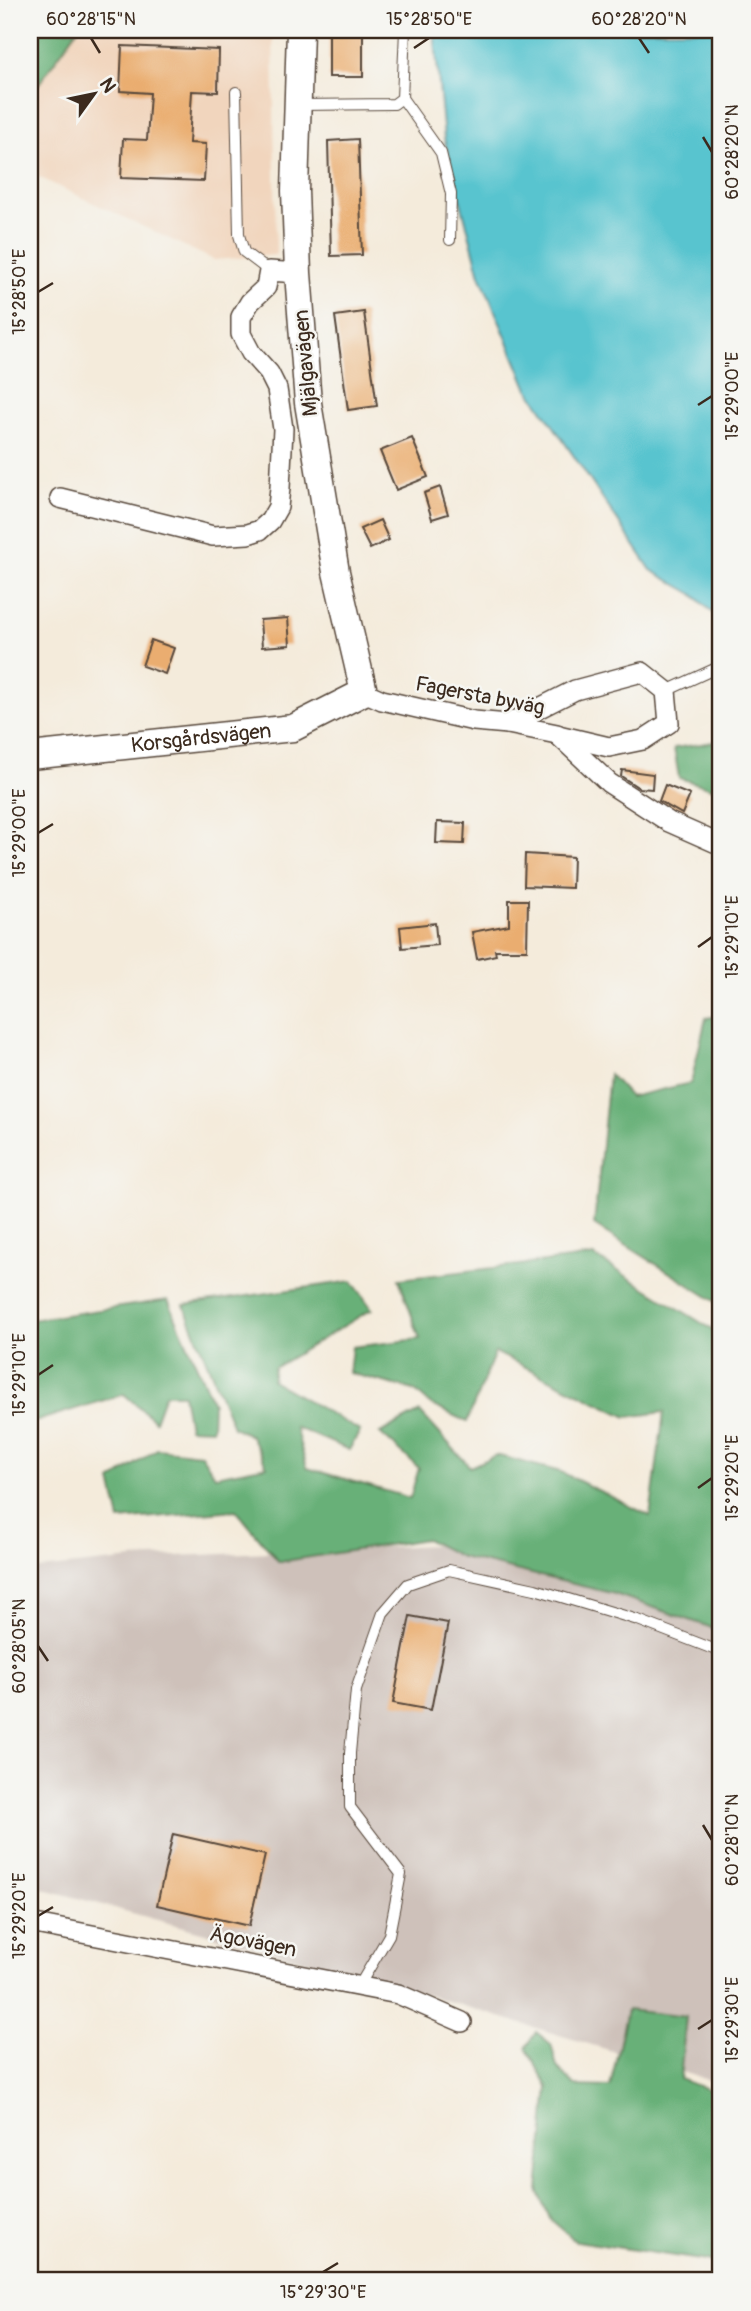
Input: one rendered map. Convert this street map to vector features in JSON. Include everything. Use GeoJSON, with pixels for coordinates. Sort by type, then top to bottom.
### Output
{"type":"FeatureCollection","features":[{"type":"Feature","properties":{"kind":"street","name":"Mjälgavägen"},"geometry":{"type":"LineString","coordinates":[[300,30],[295,191],[308,403],[336,572],[364,692]]}},
{"type":"Feature","properties":{"kind":"street"},"geometry":{"type":"LineString","coordinates":[[60,498],[213,536],[248,534],[260,530],[270,521],[278,508],[281,488],[283,429],[277,389],[241,334],[241,317],[250,302],[266,287],[269,271],[298,273]]}},
{"type":"Feature","properties":{"kind":"street"},"geometry":{"type":"LineString","coordinates":[[509,724],[575,690],[642,672],[666,691],[670,723],[643,740],[609,747],[557,734]]}},
{"type":"Feature","properties":{"kind":"street","name":"Fagersta byväg"},"geometry":{"type":"LineString","coordinates":[[364,692],[382,700],[474,721],[509,724],[557,734],[609,783],[669,822],[721,845]]}},
{"type":"Feature","properties":{"kind":"street","name":"Korsgårdsvägen"},"geometry":{"type":"LineString","coordinates":[[30,757],[293,728],[364,692]]}},
{"type":"Feature","properties":{"kind":"street","name":"Ägovägen"},"geometry":{"type":"LineString","coordinates":[[30,1923],[398,1994],[462,2022]]}},
{"type":"Feature","properties":{"kind":"lane"},"geometry":{"type":"LineString","coordinates":[[405,30],[402,98],[441,153],[451,194],[450,240]]}},
{"type":"Feature","properties":{"kind":"lane"},"geometry":{"type":"LineString","coordinates":[[236,92],[239,235],[244,252],[269,271]]}},
{"type":"Feature","properties":{"kind":"lane"},"geometry":{"type":"LineString","coordinates":[[298,105],[394,104],[402,98]]}},
{"type":"Feature","properties":{"kind":"lane"},"geometry":{"type":"LineString","coordinates":[[666,691],[721,666]]}},
{"type":"Feature","properties":{"kind":"lane"},"geometry":{"type":"LineString","coordinates":[[359,1986],[389,1935],[401,1874],[350,1807],[349,1753],[356,1690],[383,1613],[408,1584],[449,1570],[535,1589],[638,1620],[721,1652]]}},
{"type":"Feature","properties":{"kind":"shaded area"},"geometry":{"type":"Polygon","coordinates":[[[55,30],[273,30],[276,255],[214,260],[30,173],[30,74],[55,30]]]}},
{"type":"Feature","properties":{"kind":"shaded area"},"geometry":{"type":"Polygon","coordinates":[[[435,1545],[721,1613],[721,2084],[394,1985],[30,1885],[30,1570],[152,1557],[435,1545]]]}},
{"type":"Feature","properties":{"kind":"green space"},"geometry":{"type":"Polygon","coordinates":[[[30,30],[77,30],[30,96],[30,30]]]}},
{"type":"Feature","properties":{"kind":"green space"},"geometry":{"type":"Polygon","coordinates":[[[721,741],[721,791],[679,778],[674,748],[721,741]]]}},
{"type":"Feature","properties":{"kind":"green space"},"geometry":{"type":"Polygon","coordinates":[[[721,1016],[721,1305],[594,1225],[609,1074],[630,1097],[691,1083],[706,1018],[721,1016]]]}},
{"type":"Feature","properties":{"kind":"green space"},"geometry":{"type":"Polygon","coordinates":[[[594,1256],[721,1335],[721,1631],[615,1594],[461,1557],[426,1539],[279,1562],[236,1510],[120,1520],[111,1481],[157,1449],[201,1454],[215,1476],[267,1466],[251,1436],[233,1427],[184,1305],[352,1281],[372,1309],[274,1368],[272,1380],[360,1431],[349,1450],[295,1427],[307,1468],[410,1498],[419,1468],[380,1433],[420,1412],[470,1467],[496,1455],[561,1472],[650,1516],[664,1412],[627,1417],[495,1352],[467,1422],[431,1405],[414,1390],[349,1373],[352,1347],[420,1339],[399,1279],[594,1256]]]}},
{"type":"Feature","properties":{"kind":"green space"},"geometry":{"type":"Polygon","coordinates":[[[168,1300],[213,1403],[212,1429],[189,1428],[183,1394],[165,1394],[155,1421],[124,1394],[30,1423],[30,1320],[168,1300]]]}},
{"type":"Feature","properties":{"kind":"green space"},"geometry":{"type":"Polygon","coordinates":[[[627,2010],[686,2017],[680,2079],[721,2094],[721,2263],[576,2241],[550,2219],[538,2190],[548,2087],[526,2048],[536,2032],[551,2044],[557,2067],[575,2086],[610,2087],[627,2010]]]}},
{"type":"Feature","properties":{"kind":"water"},"geometry":{"type":"Polygon","coordinates":[[[434,30],[721,30],[721,621],[693,594],[651,570],[527,387],[480,275],[444,138],[434,30]]]}},
{"type":"Feature","properties":{"kind":"building"},"geometry":{"type":"Polygon","coordinates":[[[329,30],[363,30],[363,77],[329,77],[329,30]]]}},
{"type":"Feature","properties":{"kind":"building"},"geometry":{"type":"Polygon","coordinates":[[[122,46],[219,50],[218,92],[192,91],[189,143],[206,144],[204,181],[121,178],[123,139],[147,140],[150,93],[120,91],[122,46]]]}},
{"type":"Feature","properties":{"kind":"building"},"geometry":{"type":"Polygon","coordinates":[[[358,139],[362,255],[331,256],[328,141],[358,139]]]}},
{"type":"Feature","properties":{"kind":"building"},"geometry":{"type":"Polygon","coordinates":[[[364,312],[377,406],[348,410],[335,316],[364,312]]]}},
{"type":"Feature","properties":{"kind":"building"},"geometry":{"type":"Polygon","coordinates":[[[412,438],[428,477],[396,490],[380,451],[412,438]]]}},
{"type":"Feature","properties":{"kind":"building"},"geometry":{"type":"Polygon","coordinates":[[[440,487],[448,514],[432,519],[424,493],[440,487]]]}},
{"type":"Feature","properties":{"kind":"building"},"geometry":{"type":"Polygon","coordinates":[[[380,520],[389,540],[370,549],[360,529],[380,520]]]}},
{"type":"Feature","properties":{"kind":"building"},"geometry":{"type":"Polygon","coordinates":[[[288,618],[290,645],[262,647],[260,620],[288,618]]]}},
{"type":"Feature","properties":{"kind":"building"},"geometry":{"type":"Polygon","coordinates":[[[151,640],[174,648],[165,674],[142,666],[151,640]]]}},
{"type":"Feature","properties":{"kind":"building"},"geometry":{"type":"Polygon","coordinates":[[[622,770],[653,774],[652,789],[639,788],[621,776],[622,770]]]}},
{"type":"Feature","properties":{"kind":"building"},"geometry":{"type":"Polygon","coordinates":[[[665,785],[690,795],[682,814],[659,801],[665,785]]]}},
{"type":"Feature","properties":{"kind":"building"},"geometry":{"type":"Polygon","coordinates":[[[437,822],[465,823],[464,844],[436,843],[437,822]]]}},
{"type":"Feature","properties":{"kind":"building"},"geometry":{"type":"Polygon","coordinates":[[[525,854],[573,857],[572,888],[524,886],[525,854]]]}},
{"type":"Feature","properties":{"kind":"building"},"geometry":{"type":"Polygon","coordinates":[[[509,900],[528,900],[527,950],[495,950],[496,955],[477,959],[472,932],[509,925],[509,900]]]}},
{"type":"Feature","properties":{"kind":"building"},"geometry":{"type":"Polygon","coordinates":[[[435,923],[437,945],[402,948],[400,927],[435,923]]]}},
{"type":"Feature","properties":{"kind":"building"},"geometry":{"type":"Polygon","coordinates":[[[410,1616],[448,1623],[431,1710],[393,1703],[410,1616]]]}},
{"type":"Feature","properties":{"kind":"building"},"geometry":{"type":"Polygon","coordinates":[[[173,1834],[265,1855],[249,1926],[157,1905],[173,1834]]]}}]}
